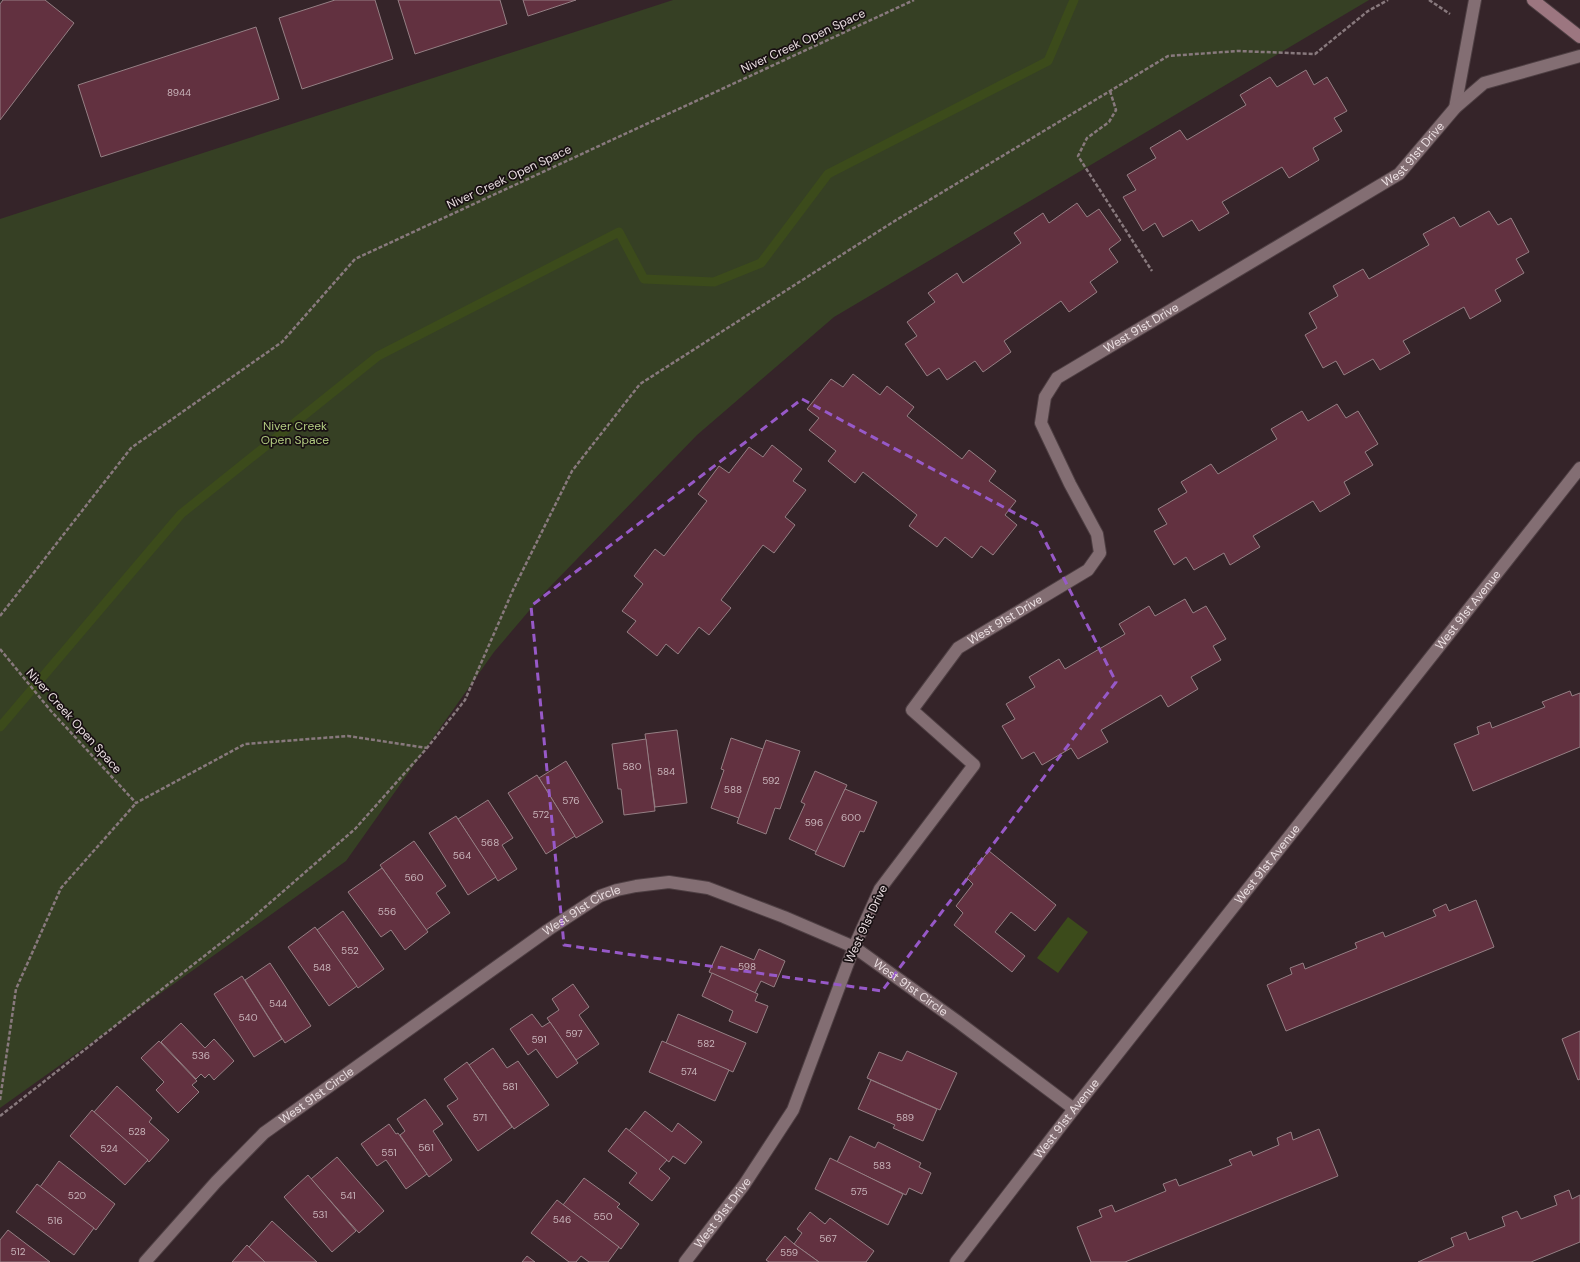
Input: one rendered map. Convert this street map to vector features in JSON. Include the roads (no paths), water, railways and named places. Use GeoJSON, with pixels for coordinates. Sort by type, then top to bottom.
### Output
{"type":"FeatureCollection","features":[{"type":"Feature","properties":{"kind":"main road"},"geometry":{"type":"LineString","coordinates":[[1532,0],[1580,37]]}},
{"type":"Feature","properties":{"kind":"street"},"geometry":{"type":"LineString","coordinates":[[1455,108],[1476,0]]}},
{"type":"Feature","properties":{"kind":"street"},"geometry":{"type":"LineString","coordinates":[[1455,108],[1484,82],[1580,56]]}},
{"type":"Feature","properties":{"kind":"street","name":"West 91st Drive"},"geometry":{"type":"LineString","coordinates":[[685,1262],[744,1186],[793,1110],[854,947],[880,889],[974,765],[912,710],[958,648],[1088,570],[1100,553],[1097,534],[1070,484],[1041,423],[1045,397],[1057,378],[1399,174],[1455,108]]}},
{"type":"Feature","properties":{"kind":"street","name":"West 91st Avenue"},"geometry":{"type":"LineString","coordinates":[[956,1262],[1074,1109],[1580,468]]}},
{"type":"Feature","properties":{"kind":"street","name":"West 91st Circle"},"geometry":{"type":"LineString","coordinates":[[145,1262],[216,1182],[264,1133],[548,930],[600,896],[617,890],[636,886],[669,882],[708,888],[784,917],[854,947],[957,1021],[1074,1109]]}},
{"type":"Feature","properties":{"kind":"waterway"},"geometry":{"type":"LineString","coordinates":[[0,727],[181,514],[378,356],[619,232],[644,279],[714,282],[761,263],[828,174],[1048,61],[1074,0]]}},
{"type":"Feature","properties":{"kind":"park label","name":"Niver Creek Open Space"},"geometry":{"type":"Point","coordinates":[295,433]}}]}
